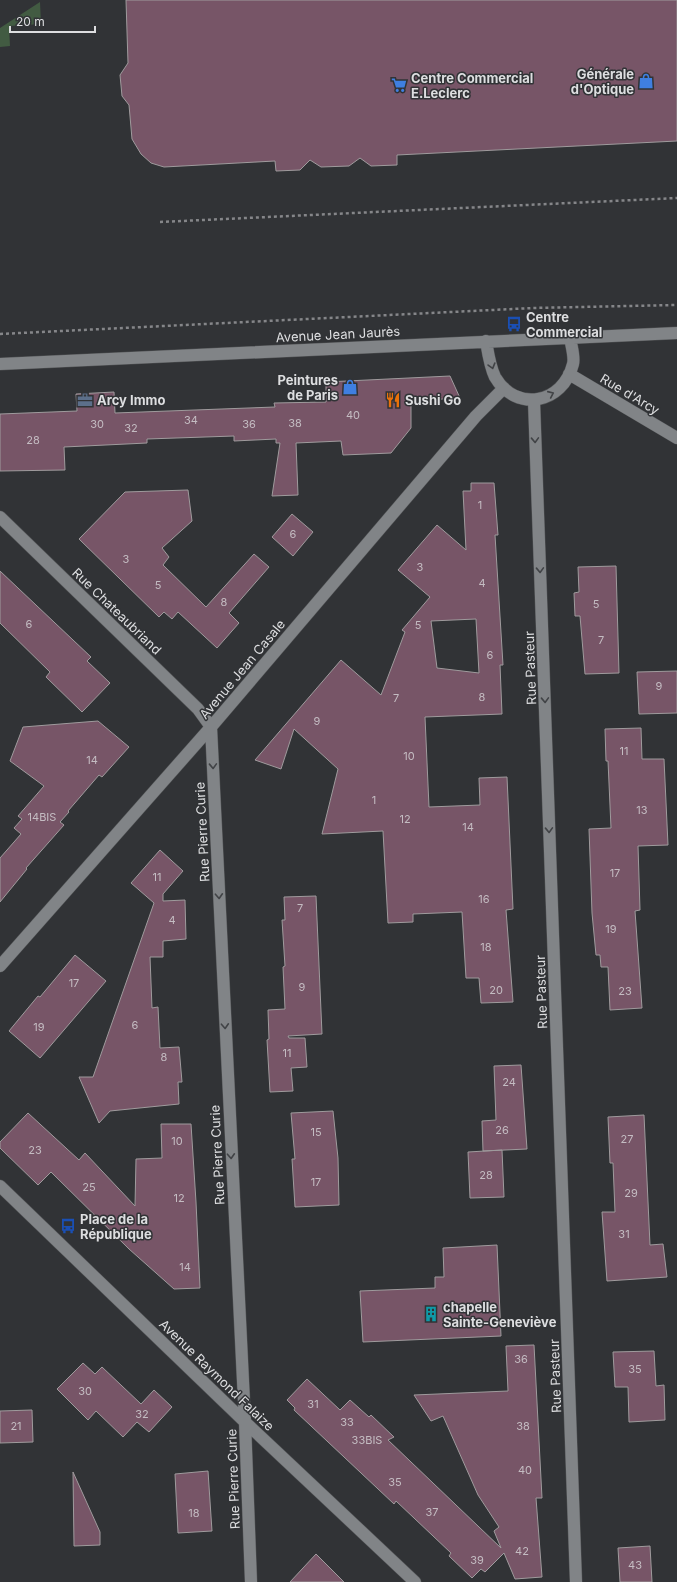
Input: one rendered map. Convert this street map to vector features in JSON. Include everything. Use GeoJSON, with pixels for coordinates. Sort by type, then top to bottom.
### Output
{"type":"FeatureCollection","features":[{"type":"Feature","properties":{"kind":"street","name":"Avenue Jean Jaurès"},"geometry":{"type":"LineString","coordinates":[[0,364],[677,333]]}},
{"type":"Feature","properties":{"kind":"street"},"geometry":{"type":"LineString","coordinates":[[486,341],[495,376],[504,388],[516,398],[534,401],[557,392],[569,374],[573,363],[570,337]]}},
{"type":"Feature","properties":{"kind":"street","name":"Rue d'Arcy"},"geometry":{"type":"LineString","coordinates":[[569,374],[677,438]]}},
{"type":"Feature","properties":{"kind":"street","name":"Avenue Jean Casale"},"geometry":{"type":"LineString","coordinates":[[0,966],[211,727],[476,416],[504,388]]}},
{"type":"Feature","properties":{"kind":"street","name":"Rue Pasteur"},"geometry":{"type":"LineString","coordinates":[[534,401],[576,1582]]}},
{"type":"Feature","properties":{"kind":"street","name":"Rue Chateaubriand"},"geometry":{"type":"LineString","coordinates":[[0,517],[198,709],[211,727]]}},
{"type":"Feature","properties":{"kind":"street","name":"Rue Pierre Curie"},"geometry":{"type":"LineString","coordinates":[[211,727],[245,1422],[251,1582]]}},
{"type":"Feature","properties":{"kind":"street","name":"Avenue Raymond Falaize"},"geometry":{"type":"LineString","coordinates":[[0,1186],[245,1422],[415,1582]]}},
{"type":"Feature","properties":{"kind":"path"},"geometry":{"type":"LineString","coordinates":[[160,222],[677,198]]}},
{"type":"Feature","properties":{"kind":"path"},"geometry":{"type":"LineString","coordinates":[[0,334],[534,308],[677,304]]}},
{"type":"Feature","properties":{"kind":"green space"},"geometry":{"type":"Polygon","coordinates":[[[40,2],[41,24],[9,26],[10,46],[0,47],[0,28],[40,2]]]}},
{"type":"Feature","properties":{"kind":"building","name":"Centre Commercial E.Leclerc"},"geometry":{"type":"Polygon","coordinates":[[[126,0],[677,0],[677,141],[397,155],[397,165],[371,166],[360,158],[349,166],[321,167],[310,160],[300,170],[276,171],[275,161],[164,167],[151,163],[141,154],[132,139],[129,105],[122,96],[120,75],[128,63],[126,0]]]}},
{"type":"Feature","properties":{"kind":"building"},"geometry":{"type":"Polygon","coordinates":[[[450,376],[460,398],[411,401],[411,428],[391,453],[343,455],[341,441],[296,443],[298,495],[272,496],[280,443],[276,443],[276,439],[234,441],[234,436],[147,439],[147,443],[64,447],[65,470],[0,471],[0,414],[77,411],[76,394],[114,392],[115,413],[275,407],[274,403],[326,402],[326,382],[450,376]]]}},
{"type":"Feature","properties":{"kind":"building"},"geometry":{"type":"Polygon","coordinates":[[[471,483],[494,483],[498,535],[495,535],[503,665],[500,665],[502,714],[425,717],[429,807],[480,805],[479,778],[507,777],[513,909],[506,910],[513,1002],[481,1003],[479,978],[466,978],[462,912],[413,914],[413,922],[388,923],[383,831],[322,834],[338,769],[294,729],[281,769],[255,760],[341,660],[381,695],[405,632],[402,630],[430,597],[398,570],[437,525],[466,550],[463,491],[471,491],[471,483]],[[476,619],[431,621],[437,668],[479,673],[476,619]]]}},
{"type":"Feature","properties":{"kind":"building"},"geometry":{"type":"Polygon","coordinates":[[[188,490],[192,521],[162,548],[169,557],[163,565],[206,607],[254,554],[269,567],[229,613],[239,623],[217,648],[178,612],[172,619],[164,612],[159,617],[79,539],[125,492],[188,490]]]}},
{"type":"Feature","properties":{"kind":"building"},"geometry":{"type":"Polygon","coordinates":[[[292,514],[313,532],[293,556],[272,537],[292,514]]]}},
{"type":"Feature","properties":{"kind":"building"},"geometry":{"type":"Polygon","coordinates":[[[616,566],[619,673],[585,674],[580,616],[575,616],[574,593],[579,592],[578,567],[616,566]]]}},
{"type":"Feature","properties":{"kind":"building"},"geometry":{"type":"Polygon","coordinates":[[[0,571],[91,657],[87,661],[110,683],[82,712],[46,677],[50,672],[0,623],[0,571]]]}},
{"type":"Feature","properties":{"kind":"building"},"geometry":{"type":"Polygon","coordinates":[[[677,671],[677,713],[639,714],[637,672],[677,671]]]}},
{"type":"Feature","properties":{"kind":"building"},"geometry":{"type":"Polygon","coordinates":[[[98,721],[129,747],[102,777],[99,775],[68,811],[69,812],[60,822],[64,825],[26,868],[27,869],[0,902],[0,858],[21,834],[14,828],[22,819],[18,816],[44,786],[10,761],[23,727],[98,721]]]}},
{"type":"Feature","properties":{"kind":"building"},"geometry":{"type":"Polygon","coordinates":[[[641,728],[642,759],[664,759],[668,845],[638,846],[640,910],[635,911],[642,1008],[610,1010],[608,967],[601,967],[600,955],[596,955],[592,913],[589,829],[611,828],[605,729],[641,728]]]}},
{"type":"Feature","properties":{"kind":"building"},"geometry":{"type":"Polygon","coordinates":[[[160,850],[183,871],[163,894],[163,901],[185,900],[186,939],[163,941],[163,957],[150,957],[152,1008],[158,1007],[160,1048],[179,1047],[182,1082],[178,1082],[179,1104],[110,1111],[99,1123],[79,1077],[93,1077],[154,903],[131,883],[160,850]]]}},
{"type":"Feature","properties":{"kind":"building"},"geometry":{"type":"Polygon","coordinates":[[[316,896],[322,1034],[288,1036],[289,1038],[305,1038],[307,1067],[291,1068],[293,1091],[270,1092],[267,1040],[269,1039],[268,1010],[285,1009],[283,967],[285,966],[282,920],[285,920],[284,897],[316,896]]]}},
{"type":"Feature","properties":{"kind":"building"},"geometry":{"type":"Polygon","coordinates":[[[75,955],[106,981],[40,1058],[9,1031],[75,955]]]}},
{"type":"Feature","properties":{"kind":"building"},"geometry":{"type":"Polygon","coordinates":[[[521,1065],[527,1149],[483,1151],[482,1121],[496,1120],[494,1066],[521,1065]]]}},
{"type":"Feature","properties":{"kind":"building"},"geometry":{"type":"Polygon","coordinates":[[[333,1111],[338,1158],[339,1205],[295,1207],[292,1159],[295,1159],[291,1113],[333,1111]]]}},
{"type":"Feature","properties":{"kind":"building"},"geometry":{"type":"Polygon","coordinates":[[[28,1113],[79,1160],[85,1153],[135,1206],[136,1159],[162,1158],[161,1124],[191,1124],[200,1288],[174,1289],[129,1249],[51,1172],[38,1185],[0,1148],[0,1142],[28,1113]]]}},
{"type":"Feature","properties":{"kind":"building"},"geometry":{"type":"Polygon","coordinates":[[[644,1115],[650,1245],[663,1244],[667,1277],[607,1281],[602,1212],[615,1212],[613,1163],[610,1163],[608,1117],[644,1115]]]}},
{"type":"Feature","properties":{"kind":"building"},"geometry":{"type":"Polygon","coordinates":[[[502,1150],[504,1197],[470,1198],[468,1152],[502,1150]]]}},
{"type":"Feature","properties":{"kind":"building","name":"chapelle Sainte-Geneviève"},"geometry":{"type":"Polygon","coordinates":[[[497,1245],[501,1336],[363,1342],[360,1291],[435,1288],[435,1277],[444,1277],[443,1248],[497,1245]]]}},
{"type":"Feature","properties":{"kind":"building"},"geometry":{"type":"Polygon","coordinates":[[[534,1345],[542,1498],[536,1498],[542,1577],[515,1579],[504,1553],[485,1572],[481,1569],[472,1578],[449,1556],[451,1553],[396,1501],[394,1504],[294,1410],[295,1408],[287,1400],[307,1379],[340,1410],[350,1400],[369,1417],[371,1415],[394,1437],[388,1440],[501,1548],[494,1531],[499,1527],[478,1495],[443,1416],[431,1421],[414,1395],[508,1391],[506,1346],[534,1345]]]}},
{"type":"Feature","properties":{"kind":"building"},"geometry":{"type":"Polygon","coordinates":[[[654,1351],[656,1386],[664,1385],[665,1420],[629,1422],[628,1387],[615,1387],[613,1352],[654,1351]]]}},
{"type":"Feature","properties":{"kind":"building"},"geometry":{"type":"Polygon","coordinates":[[[83,1363],[95,1374],[102,1367],[141,1404],[154,1390],[172,1407],[149,1432],[137,1422],[123,1437],[96,1411],[88,1420],[57,1389],[83,1363]]]}},
{"type":"Feature","properties":{"kind":"building"},"geometry":{"type":"Polygon","coordinates":[[[32,1410],[33,1442],[0,1443],[0,1411],[32,1410]]]}},
{"type":"Feature","properties":{"kind":"building"},"geometry":{"type":"Polygon","coordinates":[[[208,1471],[212,1531],[178,1533],[175,1474],[208,1471]]]}},
{"type":"Feature","properties":{"kind":"building"},"geometry":{"type":"Polygon","coordinates":[[[73,1472],[100,1532],[100,1545],[74,1546],[73,1472]]]}},
{"type":"Feature","properties":{"kind":"building"},"geometry":{"type":"Polygon","coordinates":[[[650,1546],[652,1582],[620,1582],[618,1548],[650,1546]]]}},
{"type":"Feature","properties":{"kind":"building"},"geometry":{"type":"Polygon","coordinates":[[[316,1554],[344,1582],[290,1582],[316,1554]]]}},
{"type":"Feature","properties":{"kind":"place","name":"Générale d'Optique"},"geometry":{"type":"Point","coordinates":[646,81]}},
{"type":"Feature","properties":{"kind":"place","name":"Centre Commercial E.Leclerc"},"geometry":{"type":"Point","coordinates":[399,85]}},
{"type":"Feature","properties":{"kind":"place","name":"Centre Commercial"},"geometry":{"type":"Point","coordinates":[514,324]}},
{"type":"Feature","properties":{"kind":"place","name":"Peintures de Paris"},"geometry":{"type":"Point","coordinates":[350,387]}},
{"type":"Feature","properties":{"kind":"place","name":"Arcy Immo"},"geometry":{"type":"Point","coordinates":[85,400]}},
{"type":"Feature","properties":{"kind":"place","name":"Sushi Go"},"geometry":{"type":"Point","coordinates":[393,400]}},
{"type":"Feature","properties":{"kind":"place","name":"Place de la République"},"geometry":{"type":"Point","coordinates":[68,1226]}},
{"type":"Feature","properties":{"kind":"place","name":"chapelle Sainte-Geneviève"},"geometry":{"type":"Point","coordinates":[431,1314]}}]}
